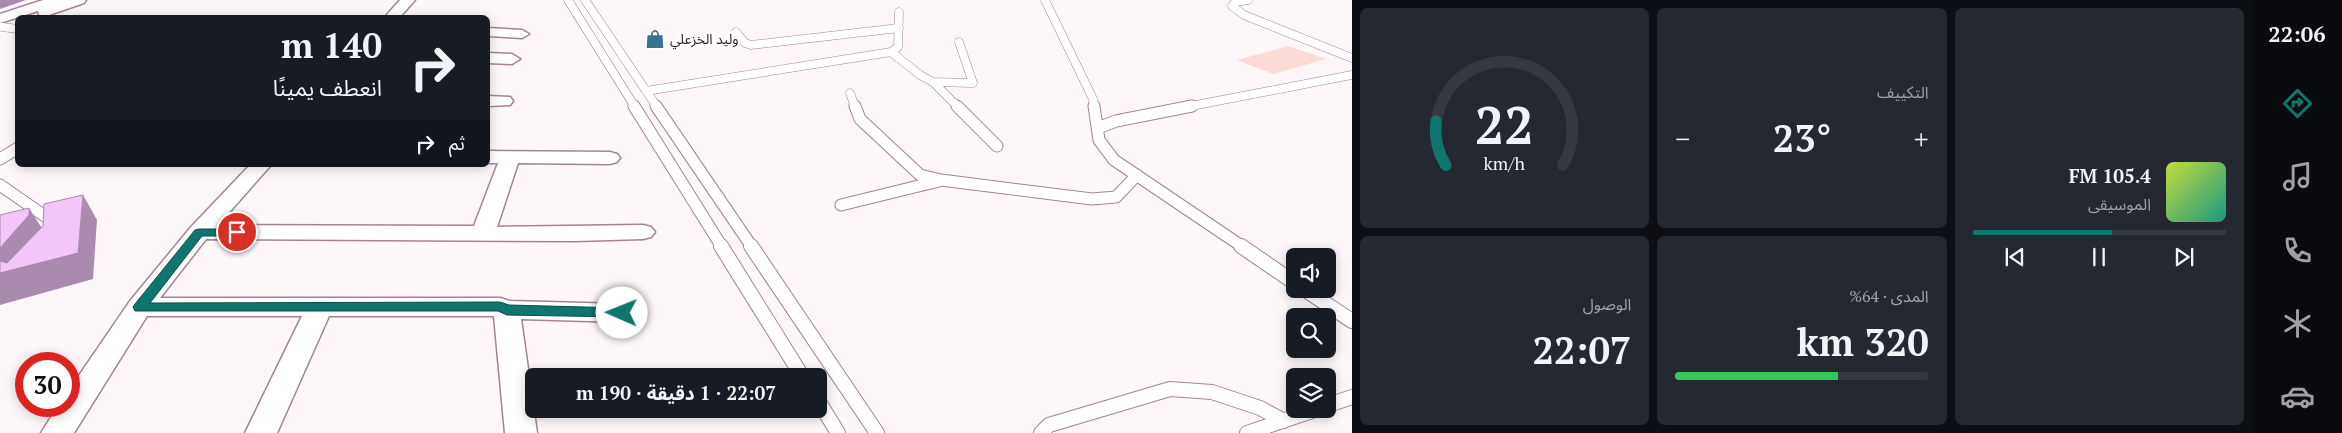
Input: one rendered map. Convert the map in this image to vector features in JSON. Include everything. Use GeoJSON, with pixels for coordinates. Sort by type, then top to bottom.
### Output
{"type":"FeatureCollection","features":[{"type":"Feature","properties":{"kind":"street"},"geometry":{"type":"LineString","coordinates":[[23,15],[57,0]]}},
{"type":"Feature","properties":{"kind":"street"},"geometry":{"type":"LineString","coordinates":[[37,15],[79,0]]}},
{"type":"Feature","properties":{"kind":"street"},"geometry":{"type":"LineString","coordinates":[[393,15],[408,0]]}},
{"type":"Feature","properties":{"kind":"street"},"geometry":{"type":"LineString","coordinates":[[1,25],[15,19]]}},
{"type":"Feature","properties":{"kind":"street"},"geometry":{"type":"LineString","coordinates":[[1,25],[15,23]]}},
{"type":"Feature","properties":{"kind":"street"},"geometry":{"type":"LineString","coordinates":[[490,32],[522,34]]}},
{"type":"Feature","properties":{"kind":"street"},"geometry":{"type":"LineString","coordinates":[[490,58],[512,59]]}},
{"type":"Feature","properties":{"kind":"street"},"geometry":{"type":"LineString","coordinates":[[490,157],[610,158]]}},
{"type":"Feature","properties":{"kind":"street"},"geometry":{"type":"LineString","coordinates":[[483,234],[510,157]]}},
{"type":"Feature","properties":{"kind":"street"},"geometry":{"type":"LineString","coordinates":[[57,433],[140,307],[199,232],[259,167]]}},
{"type":"Feature","properties":{"kind":"street"},"geometry":{"type":"LineString","coordinates":[[199,232],[483,234],[643,232]]}},
{"type":"Feature","properties":{"kind":"street"},"geometry":{"type":"LineString","coordinates":[[140,307],[500,306],[507,310],[622,313]]}},
{"type":"Feature","properties":{"kind":"street"},"geometry":{"type":"LineString","coordinates":[[260,433],[320,307]]}},
{"type":"Feature","properties":{"kind":"street"},"geometry":{"type":"LineString","coordinates":[[507,310],[521,433]]}},
{"type":"Feature","properties":{"kind":"lane"},"geometry":{"type":"LineString","coordinates":[[568,0],[797,368]]}},
{"type":"Feature","properties":{"kind":"lane"},"geometry":{"type":"LineString","coordinates":[[585,0],[877,433]]}},
{"type":"Feature","properties":{"kind":"lane"},"geometry":{"type":"LineString","coordinates":[[1045,0],[1093,99],[1099,140],[1105,150],[1114,160],[1286,277]]}},
{"type":"Feature","properties":{"kind":"lane"},"geometry":{"type":"LineString","coordinates":[[1248,0],[1235,2],[1232,6],[1244,15],[1352,58]]}},
{"type":"Feature","properties":{"kind":"lane"},"geometry":{"type":"LineString","coordinates":[[646,91],[891,52],[898,47],[899,12]]}},
{"type":"Feature","properties":{"kind":"lane"},"geometry":{"type":"LineString","coordinates":[[1,25],[15,28]]}},
{"type":"Feature","properties":{"kind":"lane"},"geometry":{"type":"LineString","coordinates":[[736,32],[746,43],[752,45],[899,28]]}},
{"type":"Feature","properties":{"kind":"lane"},"geometry":{"type":"LineString","coordinates":[[933,82],[973,83],[959,42]]}},
{"type":"Feature","properties":{"kind":"lane"},"geometry":{"type":"LineString","coordinates":[[891,52],[920,75],[933,82],[997,146]]}},
{"type":"Feature","properties":{"kind":"lane"},"geometry":{"type":"LineString","coordinates":[[1098,128],[1116,121],[1143,115],[1352,75]]}},
{"type":"Feature","properties":{"kind":"lane"},"geometry":{"type":"LineString","coordinates":[[850,93],[860,119],[920,175],[942,180],[1092,200],[1116,197],[1137,175]]}},
{"type":"Feature","properties":{"kind":"lane"},"geometry":{"type":"LineString","coordinates":[[0,159],[15,150]]}},
{"type":"Feature","properties":{"kind":"lane"},"geometry":{"type":"LineString","coordinates":[[841,205],[942,180]]}},
{"type":"Feature","properties":{"kind":"lane"},"geometry":{"type":"LineString","coordinates":[[0,185],[52,221],[52,239]]}},
{"type":"Feature","properties":{"kind":"lane"},"geometry":{"type":"LineString","coordinates":[[1318,298],[1352,321]]}},
{"type":"Feature","properties":{"kind":"lane"},"geometry":{"type":"LineString","coordinates":[[1041,433],[1049,425],[1170,389],[1212,392],[1244,402],[1284,420]]}},
{"type":"Feature","properties":{"kind":"lane"},"geometry":{"type":"LineString","coordinates":[[1336,403],[1352,397]]}},
{"type":"Feature","properties":{"kind":"lane"},"geometry":{"type":"LineString","coordinates":[[827,415],[838,433]]}},
{"type":"Feature","properties":{"kind":"lane"},"geometry":{"type":"LineString","coordinates":[[1248,433],[1267,430],[1290,418]]}},
{"type":"Feature","properties":{"kind":"shaded area"},"geometry":{"type":"Polygon","coordinates":[[[1288,46],[1326,59],[1273,74],[1237,60],[1288,46]]]}},
{"type":"Feature","properties":{"kind":"building"},"geometry":{"type":"Polygon","coordinates":[[[83,195],[78,253],[0,273],[0,261],[7,263],[43,226],[44,204],[83,195]]]}},
{"type":"Feature","properties":{"kind":"building"},"geometry":{"type":"Polygon","coordinates":[[[29,208],[29,215],[0,248],[0,215],[29,208]]]}},
{"type":"Feature","properties":{"kind":"place","name":"وليد الخزعلي"},"geometry":{"type":"Point","coordinates":[655,39]}},
{"type":"Feature","properties":{"kind":"route"},"geometry":{"type":"LineString","coordinates":[[237,232],[199,232],[140,307],[500,306],[507,310],[622,313]]}}]}
